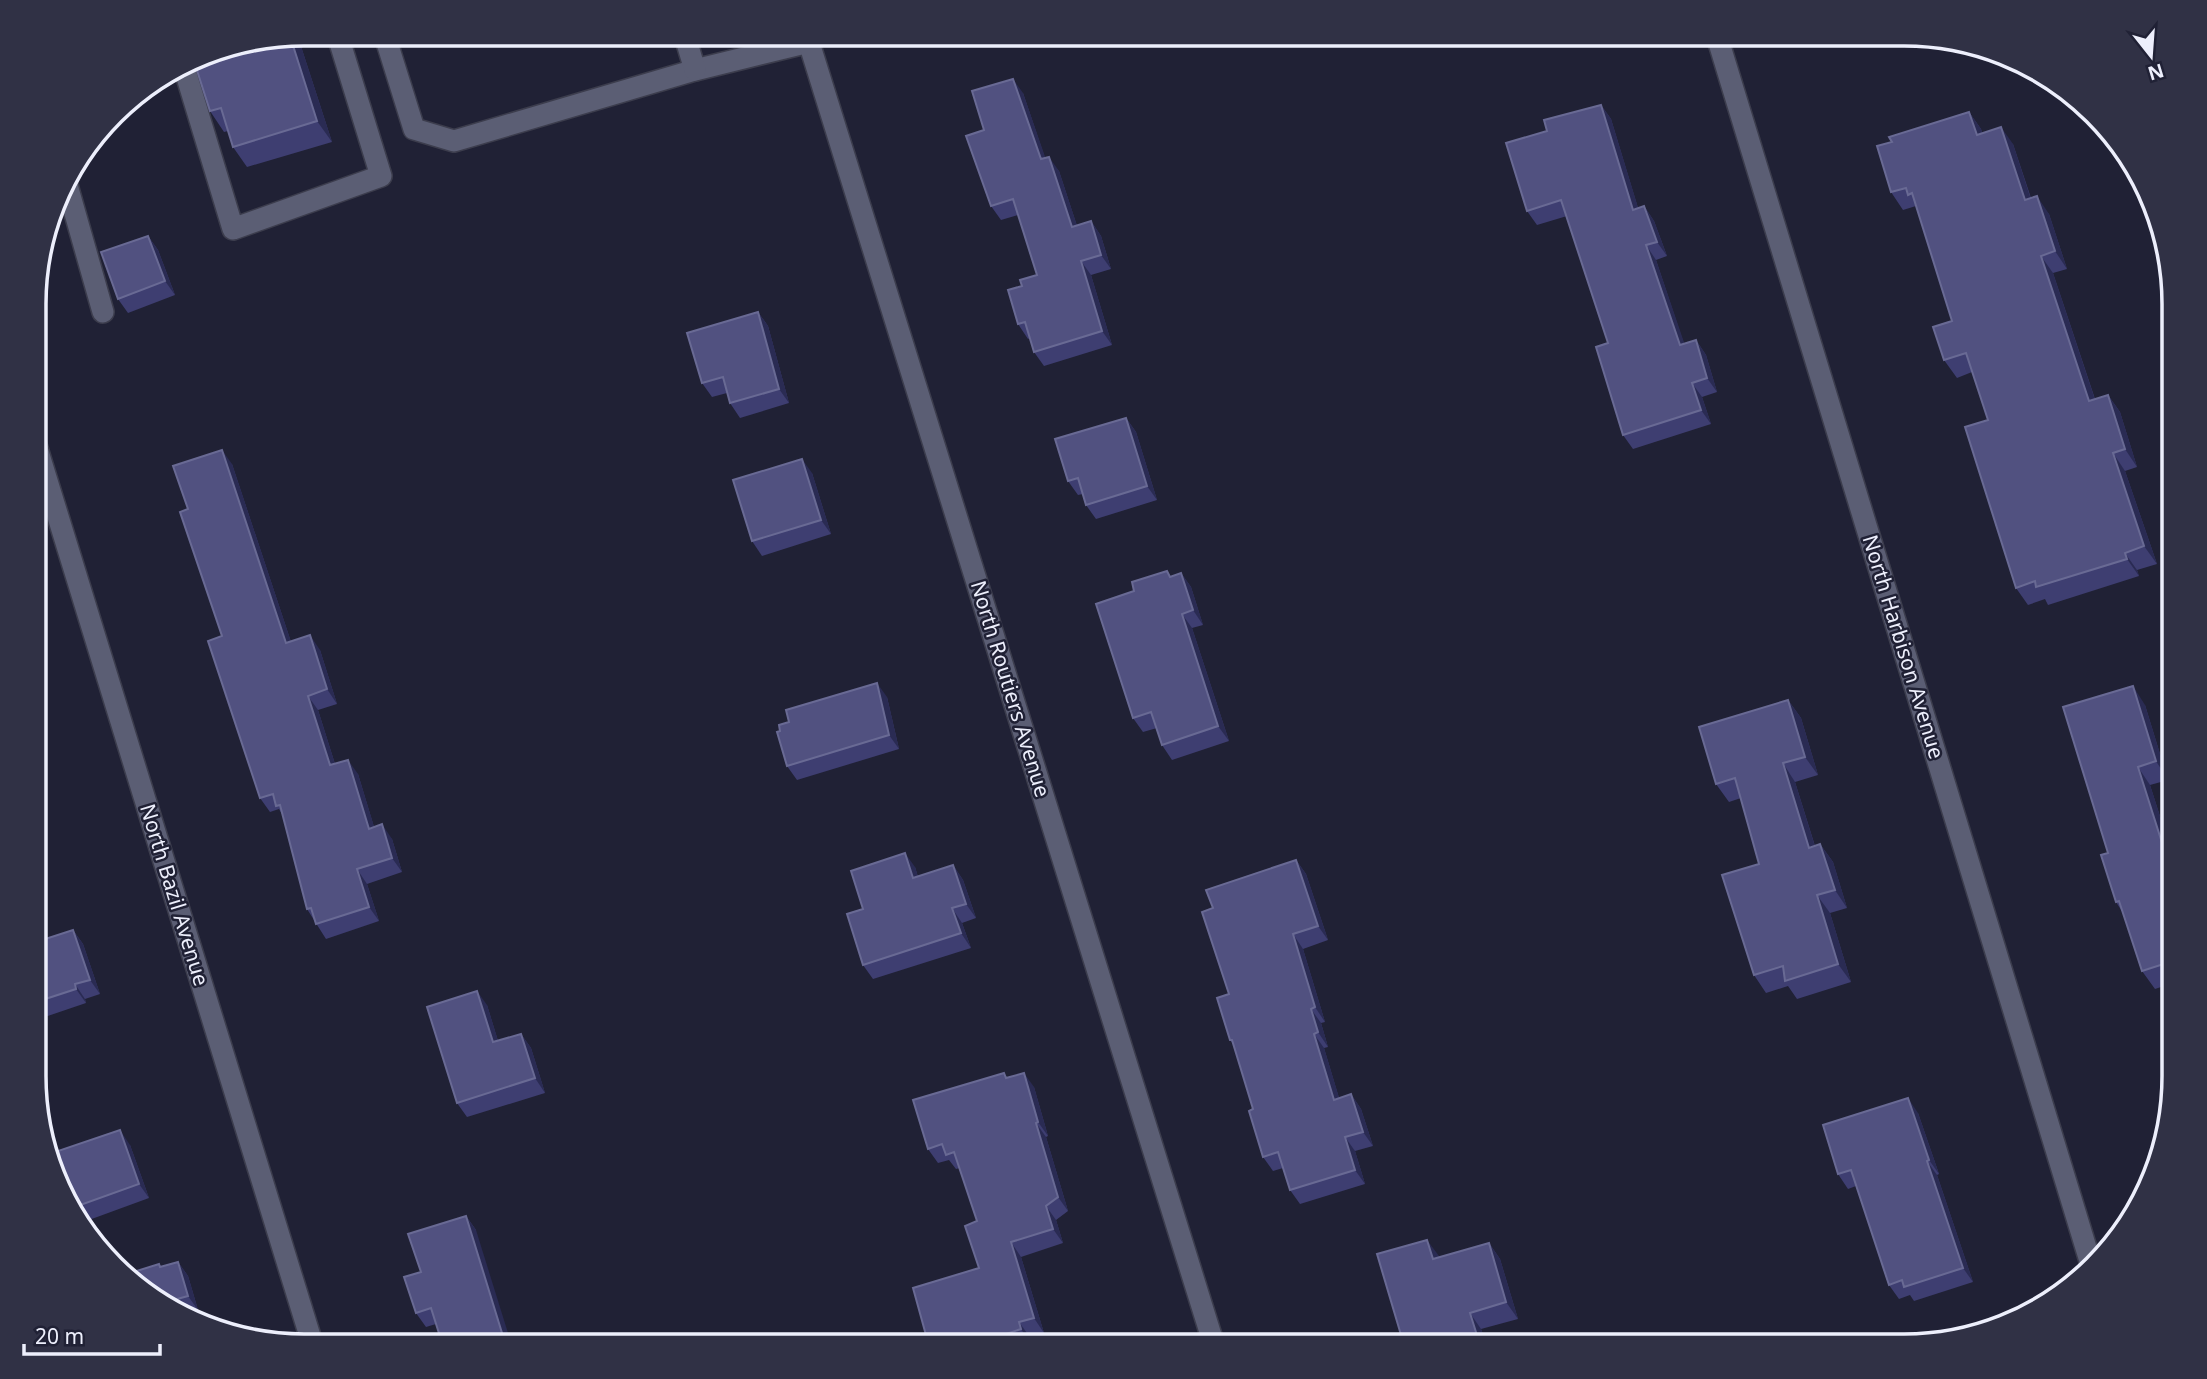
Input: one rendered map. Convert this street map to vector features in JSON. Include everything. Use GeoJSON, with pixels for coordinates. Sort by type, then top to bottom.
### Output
{"type":"FeatureCollection","features":[{"type":"Feature","properties":{"kind":"street"},"geometry":{"type":"LineString","coordinates":[[186,74],[233,229],[381,176],[341,46]]}},
{"type":"Feature","properties":{"kind":"street"},"geometry":{"type":"LineString","coordinates":[[388,46],[414,129],[454,141],[780,46]]}},
{"type":"Feature","properties":{"kind":"street"},"geometry":{"type":"LineString","coordinates":[[688,46],[695,70]]}},
{"type":"Feature","properties":{"kind":"street","name":"North Routiers Avenue"},"geometry":{"type":"LineString","coordinates":[[810,46],[1211,1334]]}},
{"type":"Feature","properties":{"kind":"street","name":"North Harbison Avenue"},"geometry":{"type":"LineString","coordinates":[[1720,46],[2088,1256]]}},
{"type":"Feature","properties":{"kind":"street"},"geometry":{"type":"LineString","coordinates":[[68,197],[103,312]]}},
{"type":"Feature","properties":{"kind":"street","name":"North Bazil Avenue"},"geometry":{"type":"LineString","coordinates":[[46,477],[309,1334]]}},
{"type":"Feature","properties":{"kind":"building"},"geometry":{"type":"Polygon","coordinates":[[[293,46],[317,121],[233,147],[221,108],[210,111],[196,69],[253,50],[293,46]]]}},
{"type":"Feature","properties":{"kind":"building"},"geometry":{"type":"Polygon","coordinates":[[[1013,79],[1041,159],[1049,157],[1072,227],[1091,221],[1101,255],[1081,261],[1102,331],[1034,352],[1025,322],[1018,324],[1008,290],[1022,286],[1020,280],[1037,275],[1013,199],[991,206],[966,136],[984,130],[972,91],[1013,79]]]}},
{"type":"Feature","properties":{"kind":"building"},"geometry":{"type":"Polygon","coordinates":[[[1601,105],[1633,210],[1644,206],[1657,242],[1646,245],[1680,345],[1696,340],[1707,378],[1692,383],[1701,410],[1623,435],[1596,347],[1608,343],[1561,200],[1527,211],[1506,143],[1547,131],[1544,120],[1601,105]]]}},
{"type":"Feature","properties":{"kind":"building"},"geometry":{"type":"Polygon","coordinates":[[[1969,112],[1977,135],[2001,127],[2025,200],[2037,196],[2055,251],[2041,256],[2089,401],[2108,395],[2125,449],[2113,453],[2144,546],[2125,553],[2127,559],[2036,587],[2035,581],[2016,588],[1965,427],[1988,420],[1966,353],[1944,360],[1933,327],[1952,321],[1912,193],[1908,195],[1906,188],[1891,192],[1877,146],[1892,142],[1889,137],[1969,112]]]}},
{"type":"Feature","properties":{"kind":"building"},"geometry":{"type":"Polygon","coordinates":[[[148,236],[165,281],[118,299],[101,252],[148,236]]]}},
{"type":"Feature","properties":{"kind":"building"},"geometry":{"type":"Polygon","coordinates":[[[758,312],[779,389],[730,403],[723,377],[702,383],[687,333],[758,312]]]}},
{"type":"Feature","properties":{"kind":"building"},"geometry":{"type":"Polygon","coordinates":[[[1126,418],[1147,486],[1086,505],[1078,478],[1068,481],[1055,439],[1126,418]]]}},
{"type":"Feature","properties":{"kind":"building"},"geometry":{"type":"Polygon","coordinates":[[[222,450],[286,643],[310,635],[327,689],[308,696],[330,765],[348,760],[369,829],[382,824],[392,858],[357,869],[369,907],[316,924],[311,908],[307,909],[280,805],[276,806],[273,794],[260,798],[208,641],[222,636],[180,512],[188,509],[173,466],[222,450]]]}},
{"type":"Feature","properties":{"kind":"building"},"geometry":{"type":"Polygon","coordinates":[[[802,459],[821,520],[752,541],[733,480],[802,459]]]}},
{"type":"Feature","properties":{"kind":"building"},"geometry":{"type":"Polygon","coordinates":[[[1167,571],[1170,577],[1181,573],[1193,610],[1182,614],[1218,726],[1162,745],[1151,712],[1133,718],[1096,604],[1134,591],[1132,582],[1167,571]]]}},
{"type":"Feature","properties":{"kind":"building"},"geometry":{"type":"Polygon","coordinates":[[[877,683],[889,735],[787,766],[777,732],[780,731],[779,725],[789,722],[786,710],[877,683]]]}},
{"type":"Feature","properties":{"kind":"building"},"geometry":{"type":"Polygon","coordinates":[[[2133,686],[2156,761],[2138,767],[2162,843],[2162,965],[2142,971],[2101,855],[2108,853],[2063,707],[2133,686]]]}},
{"type":"Feature","properties":{"kind":"building"},"geometry":{"type":"Polygon","coordinates":[[[1788,700],[1805,757],[1783,763],[1809,848],[1820,844],[1835,890],[1817,895],[1838,964],[1785,981],[1783,966],[1754,975],[1722,875],[1759,864],[1735,778],[1716,784],[1699,727],[1788,700]]]}},
{"type":"Feature","properties":{"kind":"building"},"geometry":{"type":"Polygon","coordinates":[[[905,853],[913,878],[953,865],[966,904],[952,908],[961,933],[863,965],[847,914],[863,909],[851,871],[905,853]]]}},
{"type":"Feature","properties":{"kind":"building"},"geometry":{"type":"Polygon","coordinates":[[[1296,860],[1318,926],[1293,934],[1315,1007],[1311,1009],[1318,1032],[1314,1034],[1334,1100],[1351,1094],[1363,1132],[1345,1137],[1355,1170],[1290,1190],[1278,1152],[1263,1157],[1249,1111],[1253,1109],[1217,998],[1229,994],[1202,912],[1213,908],[1206,890],[1296,860]]]}},
{"type":"Feature","properties":{"kind":"building"},"geometry":{"type":"Polygon","coordinates":[[[73,930],[90,980],[75,984],[76,989],[46,999],[46,939],[73,930]]]}},
{"type":"Feature","properties":{"kind":"building"},"geometry":{"type":"Polygon","coordinates":[[[477,991],[493,1042],[521,1034],[535,1078],[457,1103],[427,1007],[477,991]]]}},
{"type":"Feature","properties":{"kind":"building"},"geometry":{"type":"Polygon","coordinates":[[[1004,1073],[1006,1078],[1024,1073],[1058,1197],[1046,1206],[1053,1229],[1011,1242],[1034,1318],[1019,1322],[1021,1329],[1006,1334],[926,1334],[913,1288],[979,1268],[965,1226],[977,1221],[954,1152],[946,1155],[942,1144],[928,1149],[913,1100],[1004,1073]]]}},
{"type":"Feature","properties":{"kind":"building"},"geometry":{"type":"Polygon","coordinates":[[[1908,1098],[1963,1268],[1904,1287],[1902,1280],[1889,1285],[1851,1170],[1838,1174],[1823,1125],[1908,1098]]]}},
{"type":"Feature","properties":{"kind":"building"},"geometry":{"type":"Polygon","coordinates":[[[120,1130],[139,1184],[80,1205],[57,1151],[120,1130]]]}},
{"type":"Feature","properties":{"kind":"building"},"geometry":{"type":"Polygon","coordinates":[[[466,1216],[502,1334],[439,1334],[431,1308],[416,1313],[404,1277],[421,1272],[408,1234],[466,1216]]]}},
{"type":"Feature","properties":{"kind":"building"},"geometry":{"type":"Polygon","coordinates":[[[1427,1240],[1433,1259],[1489,1243],[1506,1302],[1470,1313],[1477,1334],[1401,1334],[1377,1254],[1427,1240]]]}},
{"type":"Feature","properties":{"kind":"building"},"geometry":{"type":"Polygon","coordinates":[[[178,1262],[188,1296],[175,1300],[135,1272],[159,1264],[160,1267],[178,1262]]]}}]}
